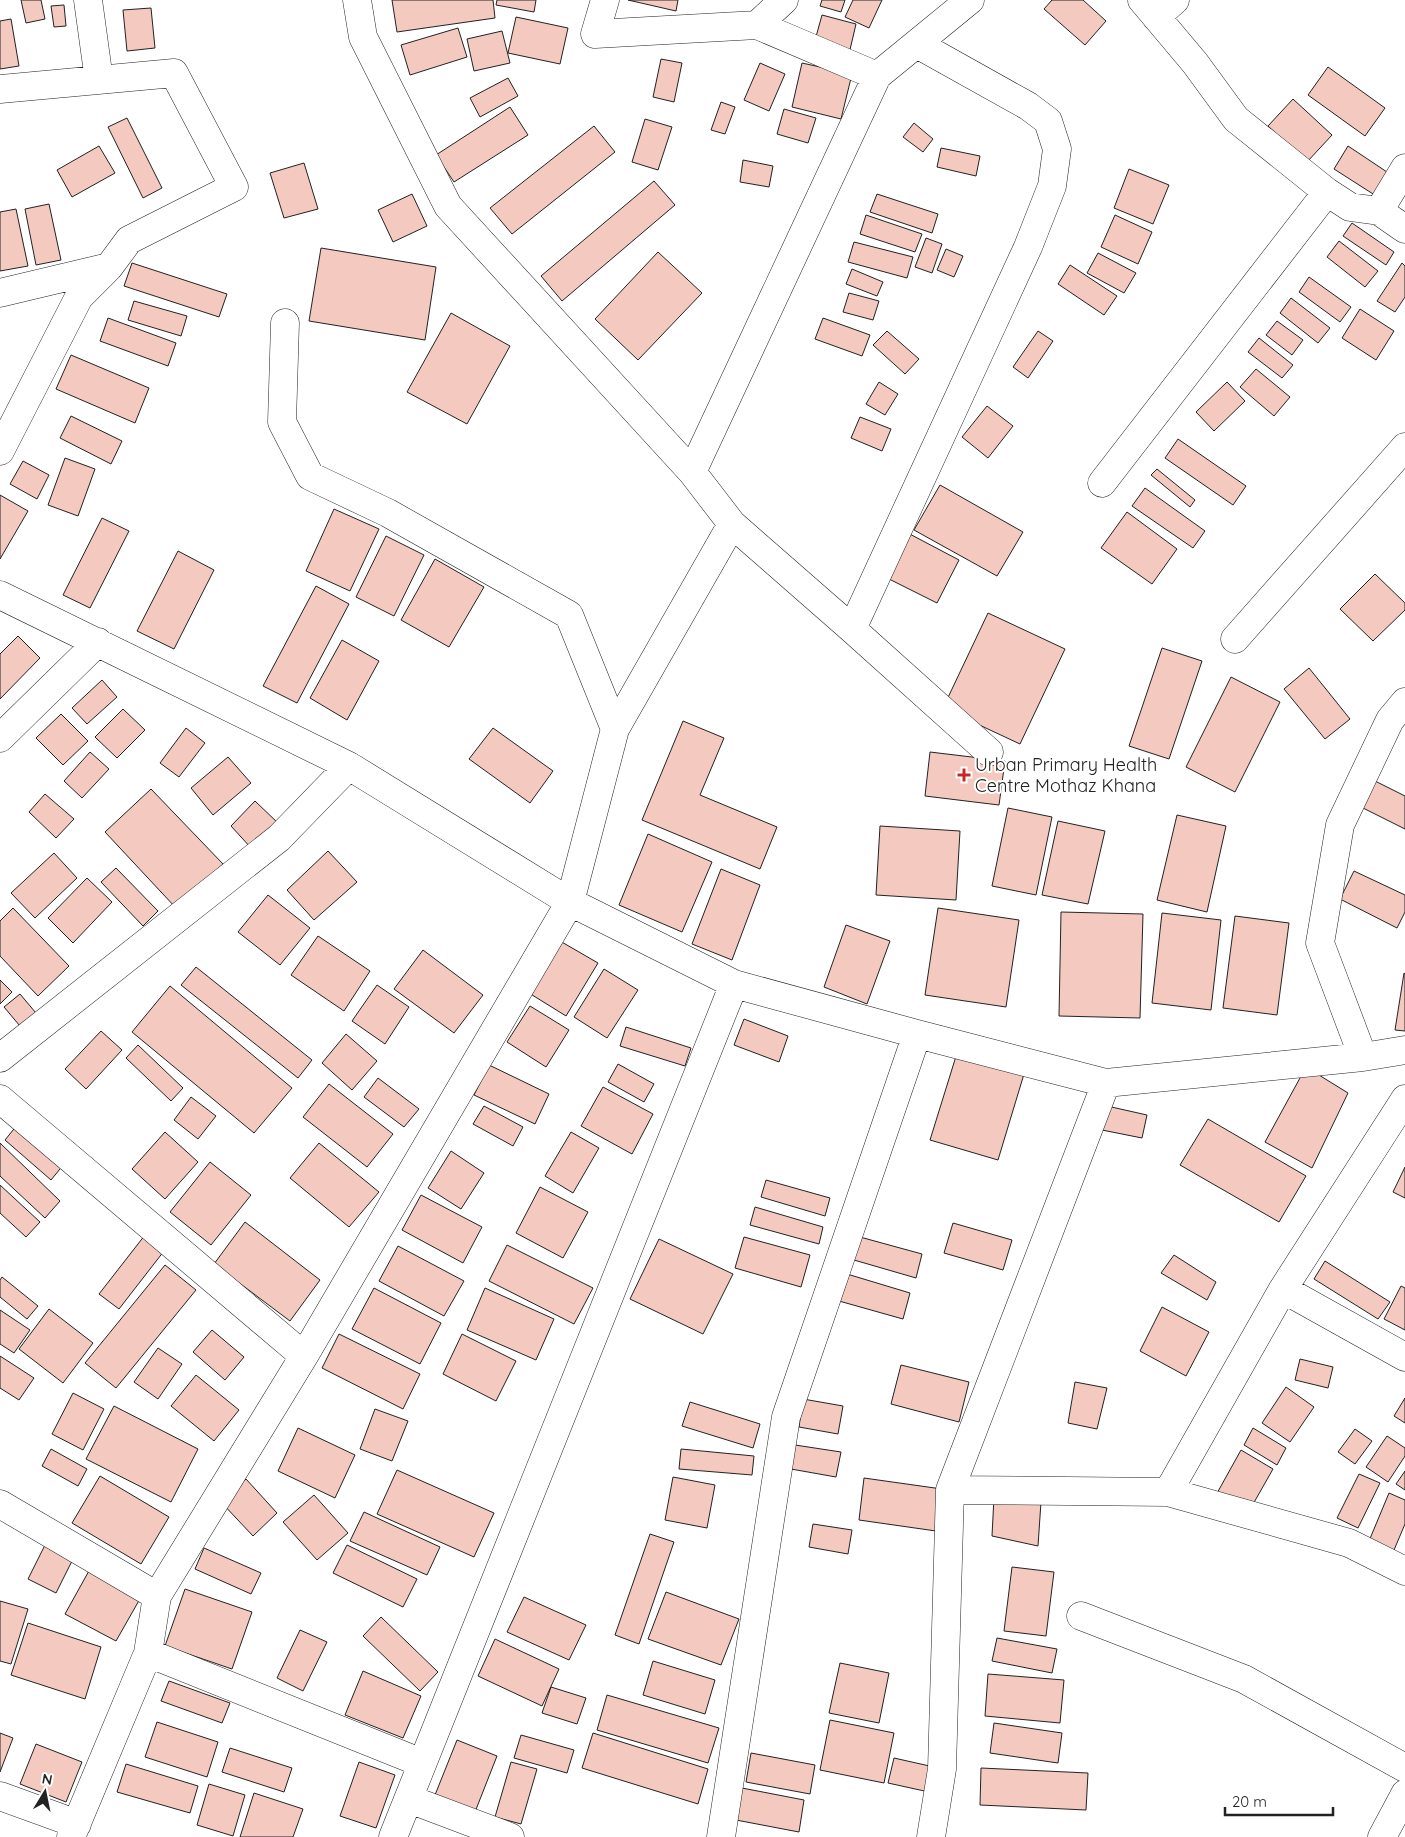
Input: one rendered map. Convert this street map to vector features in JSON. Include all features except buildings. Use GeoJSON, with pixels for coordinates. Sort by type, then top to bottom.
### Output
{"type":"FeatureCollection","features":[{"type":"Feature","properties":{"kind":"street"},"geometry":{"type":"LineString","coordinates":[[88,0],[99,80]]}},
{"type":"Feature","properties":{"kind":"street"},"geometry":{"type":"LineString","coordinates":[[358,0],[363,37],[448,206],[692,472],[732,524],[989,752]]}},
{"type":"Feature","properties":{"kind":"street"},"geometry":{"type":"LineString","coordinates":[[605,0],[595,34],[757,25],[877,76]]}},
{"type":"Feature","properties":{"kind":"street"},"geometry":{"type":"LineString","coordinates":[[757,25],[784,0]]}},
{"type":"Feature","properties":{"kind":"street"},"geometry":{"type":"LineString","coordinates":[[692,472],[877,76],[970,0]]}},
{"type":"Feature","properties":{"kind":"street"},"geometry":{"type":"LineString","coordinates":[[1158,6],[1195,63],[1236,119],[1327,192],[1350,207],[1379,211],[1405,229]]}},
{"type":"Feature","properties":{"kind":"street"},"geometry":{"type":"LineString","coordinates":[[852,629],[1028,247],[1052,186],[1057,150],[1048,121],[1028,106],[917,44]]}},
{"type":"Feature","properties":{"kind":"street"},"geometry":{"type":"LineString","coordinates":[[0,89],[174,74],[234,187],[129,240],[109,267],[79,298],[0,451]]}},
{"type":"Feature","properties":{"kind":"street"},"geometry":{"type":"LineString","coordinates":[[1379,211],[1405,168]]}},
{"type":"Feature","properties":{"kind":"street"},"geometry":{"type":"LineString","coordinates":[[1102,483],[1327,192]]}},
{"type":"Feature","properties":{"kind":"street"},"geometry":{"type":"LineString","coordinates":[[0,293],[109,267]]}},
{"type":"Feature","properties":{"kind":"street"},"geometry":{"type":"LineString","coordinates":[[285,324],[282,422],[310,476],[388,512],[569,615],[615,729]]}},
{"type":"Feature","properties":{"kind":"street"},"geometry":{"type":"LineString","coordinates":[[1235,639],[1405,447]]}},
{"type":"Feature","properties":{"kind":"street"},"geometry":{"type":"LineString","coordinates":[[0,1796],[74,1830],[148,1653],[157,1596],[304,1356],[570,902],[615,729],[732,524]]}},
{"type":"Feature","properties":{"kind":"street"},"geometry":{"type":"LineString","coordinates":[[0,595],[350,766],[570,902],[734,984],[1106,1083],[1363,1057],[1405,1050]]}},
{"type":"Feature","properties":{"kind":"street"},"geometry":{"type":"LineString","coordinates":[[0,738],[98,642]]}},
{"type":"Feature","properties":{"kind":"street"},"geometry":{"type":"LineString","coordinates":[[1363,1057],[1320,943],[1340,825],[1390,720],[1405,702]]}},
{"type":"Feature","properties":{"kind":"street"},"geometry":{"type":"LineString","coordinates":[[0,1058],[279,838],[350,766]]}},
{"type":"Feature","properties":{"kind":"street"},"geometry":{"type":"LineString","coordinates":[[393,1837],[734,984]]}},
{"type":"Feature","properties":{"kind":"street"},"geometry":{"type":"LineString","coordinates":[[720,1837],[786,1417],[917,1034]]}},
{"type":"Feature","properties":{"kind":"street"},"geometry":{"type":"LineString","coordinates":[[931,1837],[942,1769],[950,1490],[1106,1083]]}},
{"type":"Feature","properties":{"kind":"street"},"geometry":{"type":"LineString","coordinates":[[0,1099],[304,1356]]}},
{"type":"Feature","properties":{"kind":"street"},"geometry":{"type":"LineString","coordinates":[[1168,1492],[1283,1289],[1405,1099]]}},
{"type":"Feature","properties":{"kind":"street"},"geometry":{"type":"LineString","coordinates":[[1283,1289],[1405,1357]]}},
{"type":"Feature","properties":{"kind":"street"},"geometry":{"type":"LineString","coordinates":[[950,1490],[1168,1492],[1349,1543],[1405,1571]]}},
{"type":"Feature","properties":{"kind":"street"},"geometry":{"type":"LineString","coordinates":[[0,1504],[157,1596]]}},
{"type":"Feature","properties":{"kind":"street"},"geometry":{"type":"LineString","coordinates":[[1081,1616],[1244,1679],[1405,1768]]}},
{"type":"Feature","properties":{"kind":"street"},"geometry":{"type":"LineString","coordinates":[[148,1653],[422,1763]]}},
{"type":"Feature","properties":{"kind":"street"},"geometry":{"type":"LineString","coordinates":[[1382,1837],[1405,1794]]}},
{"type":"Feature","properties":{"kind":"street"},"geometry":{"type":"LineString","coordinates":[[409,1799],[510,1837]]}},
{"type":"Feature","properties":{"kind":"place","name":"Urban Primary Health Centre Mothaz Khana"},"geometry":{"type":"Point","coordinates":[964,775]}}]}
